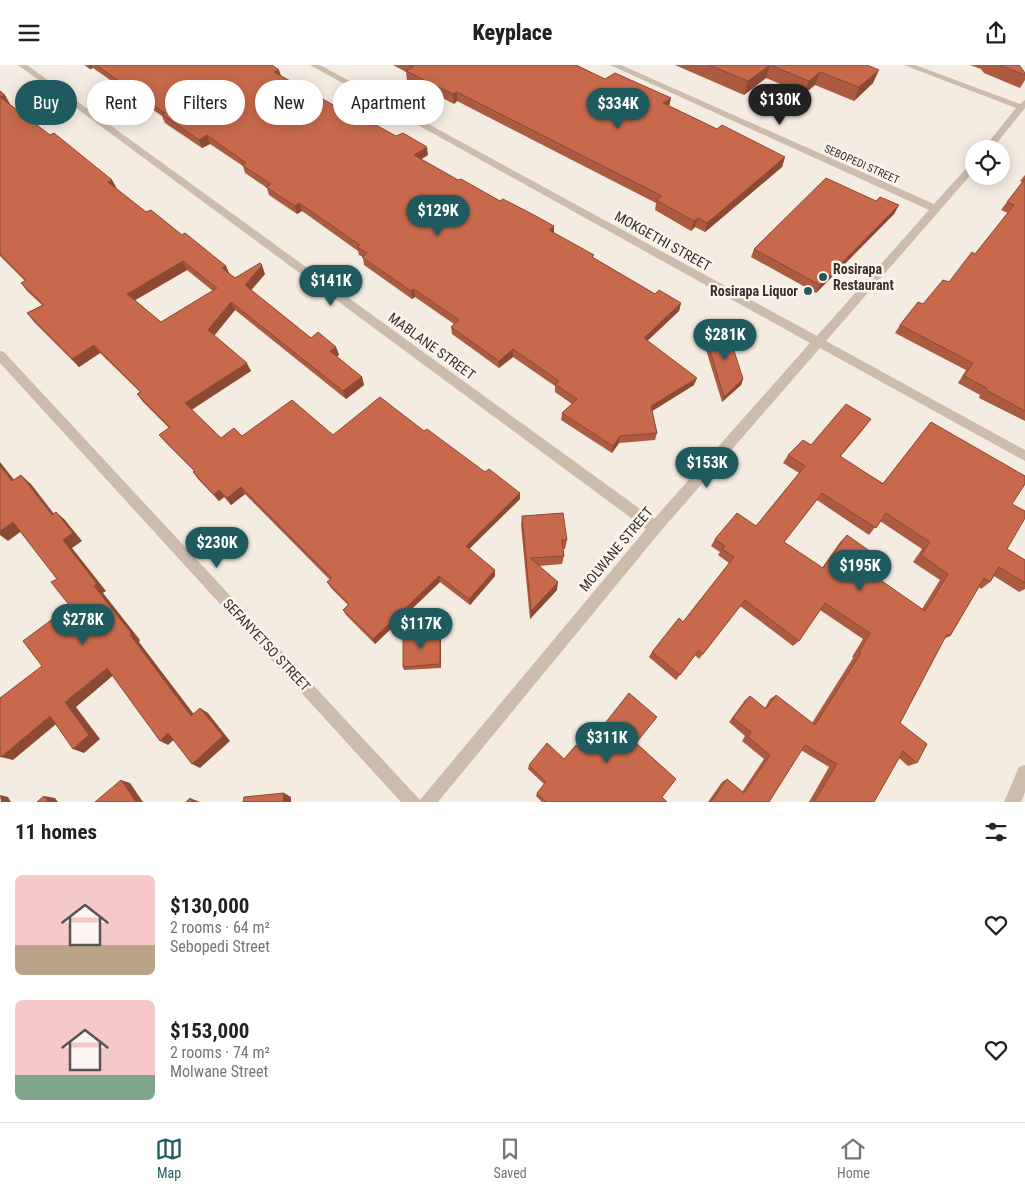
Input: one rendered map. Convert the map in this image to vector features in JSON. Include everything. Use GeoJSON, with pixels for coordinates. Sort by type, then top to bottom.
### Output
{"type":"FeatureCollection","features":[{"type":"Feature","properties":{"kind":"street","name":"MABLANE STREET"},"geometry":{"type":"LineString","coordinates":[[22,65],[654,528]]}},
{"type":"Feature","properties":{"kind":"street","name":"MOKGETHI STREET"},"geometry":{"type":"LineString","coordinates":[[314,65],[1025,456]]}},
{"type":"Feature","properties":{"kind":"street","name":"SEBOPEDI STREET"},"geometry":{"type":"LineString","coordinates":[[614,65],[936,209]]}},
{"type":"Feature","properties":{"kind":"street"},"geometry":{"type":"LineString","coordinates":[[908,65],[1023,105],[994,140]]}},
{"type":"Feature","properties":{"kind":"street","name":"MOLWANE STREET"},"geometry":{"type":"LineString","coordinates":[[427,802],[654,528],[965,175]]}},
{"type":"Feature","properties":{"kind":"street","name":"SEFANYETSO STREET"},"geometry":{"type":"LineString","coordinates":[[0,355],[412,802]]}},
{"type":"Feature","properties":{"kind":"street"},"geometry":{"type":"LineString","coordinates":[[989,437],[1025,449]]}},
{"type":"Feature","properties":{"kind":"street"},"geometry":{"type":"LineString","coordinates":[[989,437],[1025,465]]}},
{"type":"Feature","properties":{"kind":"street"},"geometry":{"type":"LineString","coordinates":[[1012,802],[1025,773]]}},
{"type":"Feature","properties":{"kind":"building"},"geometry":{"type":"Polygon","coordinates":[[[96,65],[272,65],[279,70],[274,72],[288,80],[255,80],[255,125],[323,125],[323,99],[333,105],[333,125],[376,125],[396,136],[403,133],[427,147],[414,155],[458,180],[461,179],[500,201],[503,199],[554,226],[549,230],[594,255],[592,257],[655,294],[659,290],[681,303],[644,338],[697,378],[651,406],[657,433],[620,436],[613,446],[562,413],[577,399],[555,384],[559,381],[513,349],[499,361],[451,327],[459,320],[414,289],[411,291],[362,257],[367,253],[357,247],[360,245],[299,203],[295,206],[266,187],[271,184],[242,165],[246,163],[207,135],[199,140],[178,125],[245,125],[245,80],[165,80],[165,113],[155,106],[155,80],[118,80],[96,65]]]}},
{"type":"Feature","properties":{"kind":"building"},"geometry":{"type":"Polygon","coordinates":[[[410,65],[576,65],[605,79],[615,73],[671,98],[663,103],[717,129],[722,125],[785,157],[707,223],[698,218],[694,221],[656,200],[662,196],[457,92],[453,94],[444,90],[444,80],[424,80],[406,71],[413,67],[410,65]]]}},
{"type":"Feature","properties":{"kind":"building"},"geometry":{"type":"Polygon","coordinates":[[[709,65],[770,65],[748,81],[709,65]]]}},
{"type":"Feature","properties":{"kind":"building"},"geometry":{"type":"Polygon","coordinates":[[[770,65],[867,65],[879,70],[859,87],[820,72],[809,81],[770,65]]]}},
{"type":"Feature","properties":{"kind":"building"},"geometry":{"type":"Polygon","coordinates":[[[999,65],[1019,65],[1025,75],[999,65]]]}},
{"type":"Feature","properties":{"kind":"building"},"geometry":{"type":"Polygon","coordinates":[[[0,97],[15,108],[15,125],[37,125],[50,135],[54,133],[112,180],[108,182],[146,212],[151,210],[182,235],[185,233],[226,266],[222,268],[235,278],[260,263],[262,265],[245,285],[311,338],[318,332],[336,347],[330,351],[362,377],[343,391],[231,302],[208,330],[247,363],[185,403],[221,438],[234,428],[242,436],[292,400],[333,435],[380,397],[424,431],[427,429],[485,472],[489,469],[520,493],[466,546],[495,570],[469,599],[439,576],[373,639],[343,610],[349,604],[327,582],[332,578],[241,487],[227,498],[219,490],[214,495],[193,472],[195,471],[159,435],[170,427],[137,394],[141,392],[94,345],[72,359],[27,313],[44,305],[21,283],[26,280],[0,254],[0,97]],[[183,261],[127,294],[161,322],[217,288],[183,261]]]}},
{"type":"Feature","properties":{"kind":"building"},"geometry":{"type":"Polygon","coordinates":[[[826,178],[876,201],[880,197],[899,205],[820,285],[754,249],[826,178]]]}},
{"type":"Feature","properties":{"kind":"building"},"geometry":{"type":"Polygon","coordinates":[[[1025,179],[1025,411],[964,376],[973,363],[900,325],[918,302],[923,304],[943,280],[949,282],[972,252],[975,254],[1014,205],[1007,202],[1025,179]]]}},
{"type":"Feature","properties":{"kind":"building"},"geometry":{"type":"Polygon","coordinates":[[[728,332],[743,379],[724,397],[705,334],[728,332]]]}},
{"type":"Feature","properties":{"kind":"building"},"geometry":{"type":"Polygon","coordinates":[[[846,404],[871,419],[840,456],[883,484],[931,422],[1025,476],[1025,484],[1012,504],[1025,511],[1025,518],[1007,549],[1025,560],[1025,583],[999,567],[990,582],[984,578],[950,636],[947,634],[900,723],[927,744],[917,763],[903,751],[874,802],[814,802],[837,764],[805,745],[769,802],[711,802],[727,779],[744,793],[770,755],[748,737],[751,732],[733,718],[750,696],[766,709],[776,695],[815,725],[861,653],[859,652],[870,633],[825,603],[799,641],[745,600],[703,654],[699,650],[680,675],[652,652],[679,618],[683,622],[734,557],[722,549],[725,546],[715,539],[737,513],[756,526],[805,466],[788,455],[803,440],[811,445],[846,404]],[[822,493],[784,542],[823,568],[847,535],[885,562],[876,577],[925,611],[948,574],[921,555],[930,542],[886,513],[876,528],[822,493]]]}},
{"type":"Feature","properties":{"kind":"building"},"geometry":{"type":"Polygon","coordinates":[[[0,466],[12,481],[21,475],[52,515],[56,512],[73,533],[63,540],[97,584],[94,586],[132,634],[130,635],[191,716],[200,708],[223,736],[192,764],[168,733],[160,741],[107,668],[65,702],[89,735],[73,749],[50,716],[0,756],[0,698],[42,666],[23,641],[70,606],[51,582],[57,579],[13,522],[0,531],[0,466]]]}},
{"type":"Feature","properties":{"kind":"building"},"geometry":{"type":"Polygon","coordinates":[[[563,513],[567,540],[562,540],[564,556],[530,558],[558,582],[531,611],[522,516],[563,513]]]}},
{"type":"Feature","properties":{"kind":"building"},"geometry":{"type":"Polygon","coordinates":[[[440,634],[440,664],[403,667],[403,636],[440,634]]]}},
{"type":"Feature","properties":{"kind":"building"},"geometry":{"type":"Polygon","coordinates":[[[629,693],[657,717],[636,743],[676,779],[662,797],[667,802],[546,802],[537,793],[546,782],[529,765],[547,743],[564,759],[576,745],[583,751],[629,693]]]}},
{"type":"Feature","properties":{"kind":"building"},"geometry":{"type":"Polygon","coordinates":[[[121,780],[136,802],[95,802],[121,780]]]}},
{"type":"Feature","properties":{"kind":"building"},"geometry":{"type":"Polygon","coordinates":[[[284,793],[283,802],[243,802],[244,797],[284,793]]]}},
{"type":"Feature","properties":{"kind":"building"},"geometry":{"type":"Polygon","coordinates":[[[44,796],[48,802],[37,802],[44,796]]]}},
{"type":"Feature","properties":{"kind":"place","name":"Rosirapa Restaurant"},"geometry":{"type":"Point","coordinates":[823,277]}},
{"type":"Feature","properties":{"kind":"place","name":"Rosirapa Liquor"},"geometry":{"type":"Point","coordinates":[808,291]}}]}
